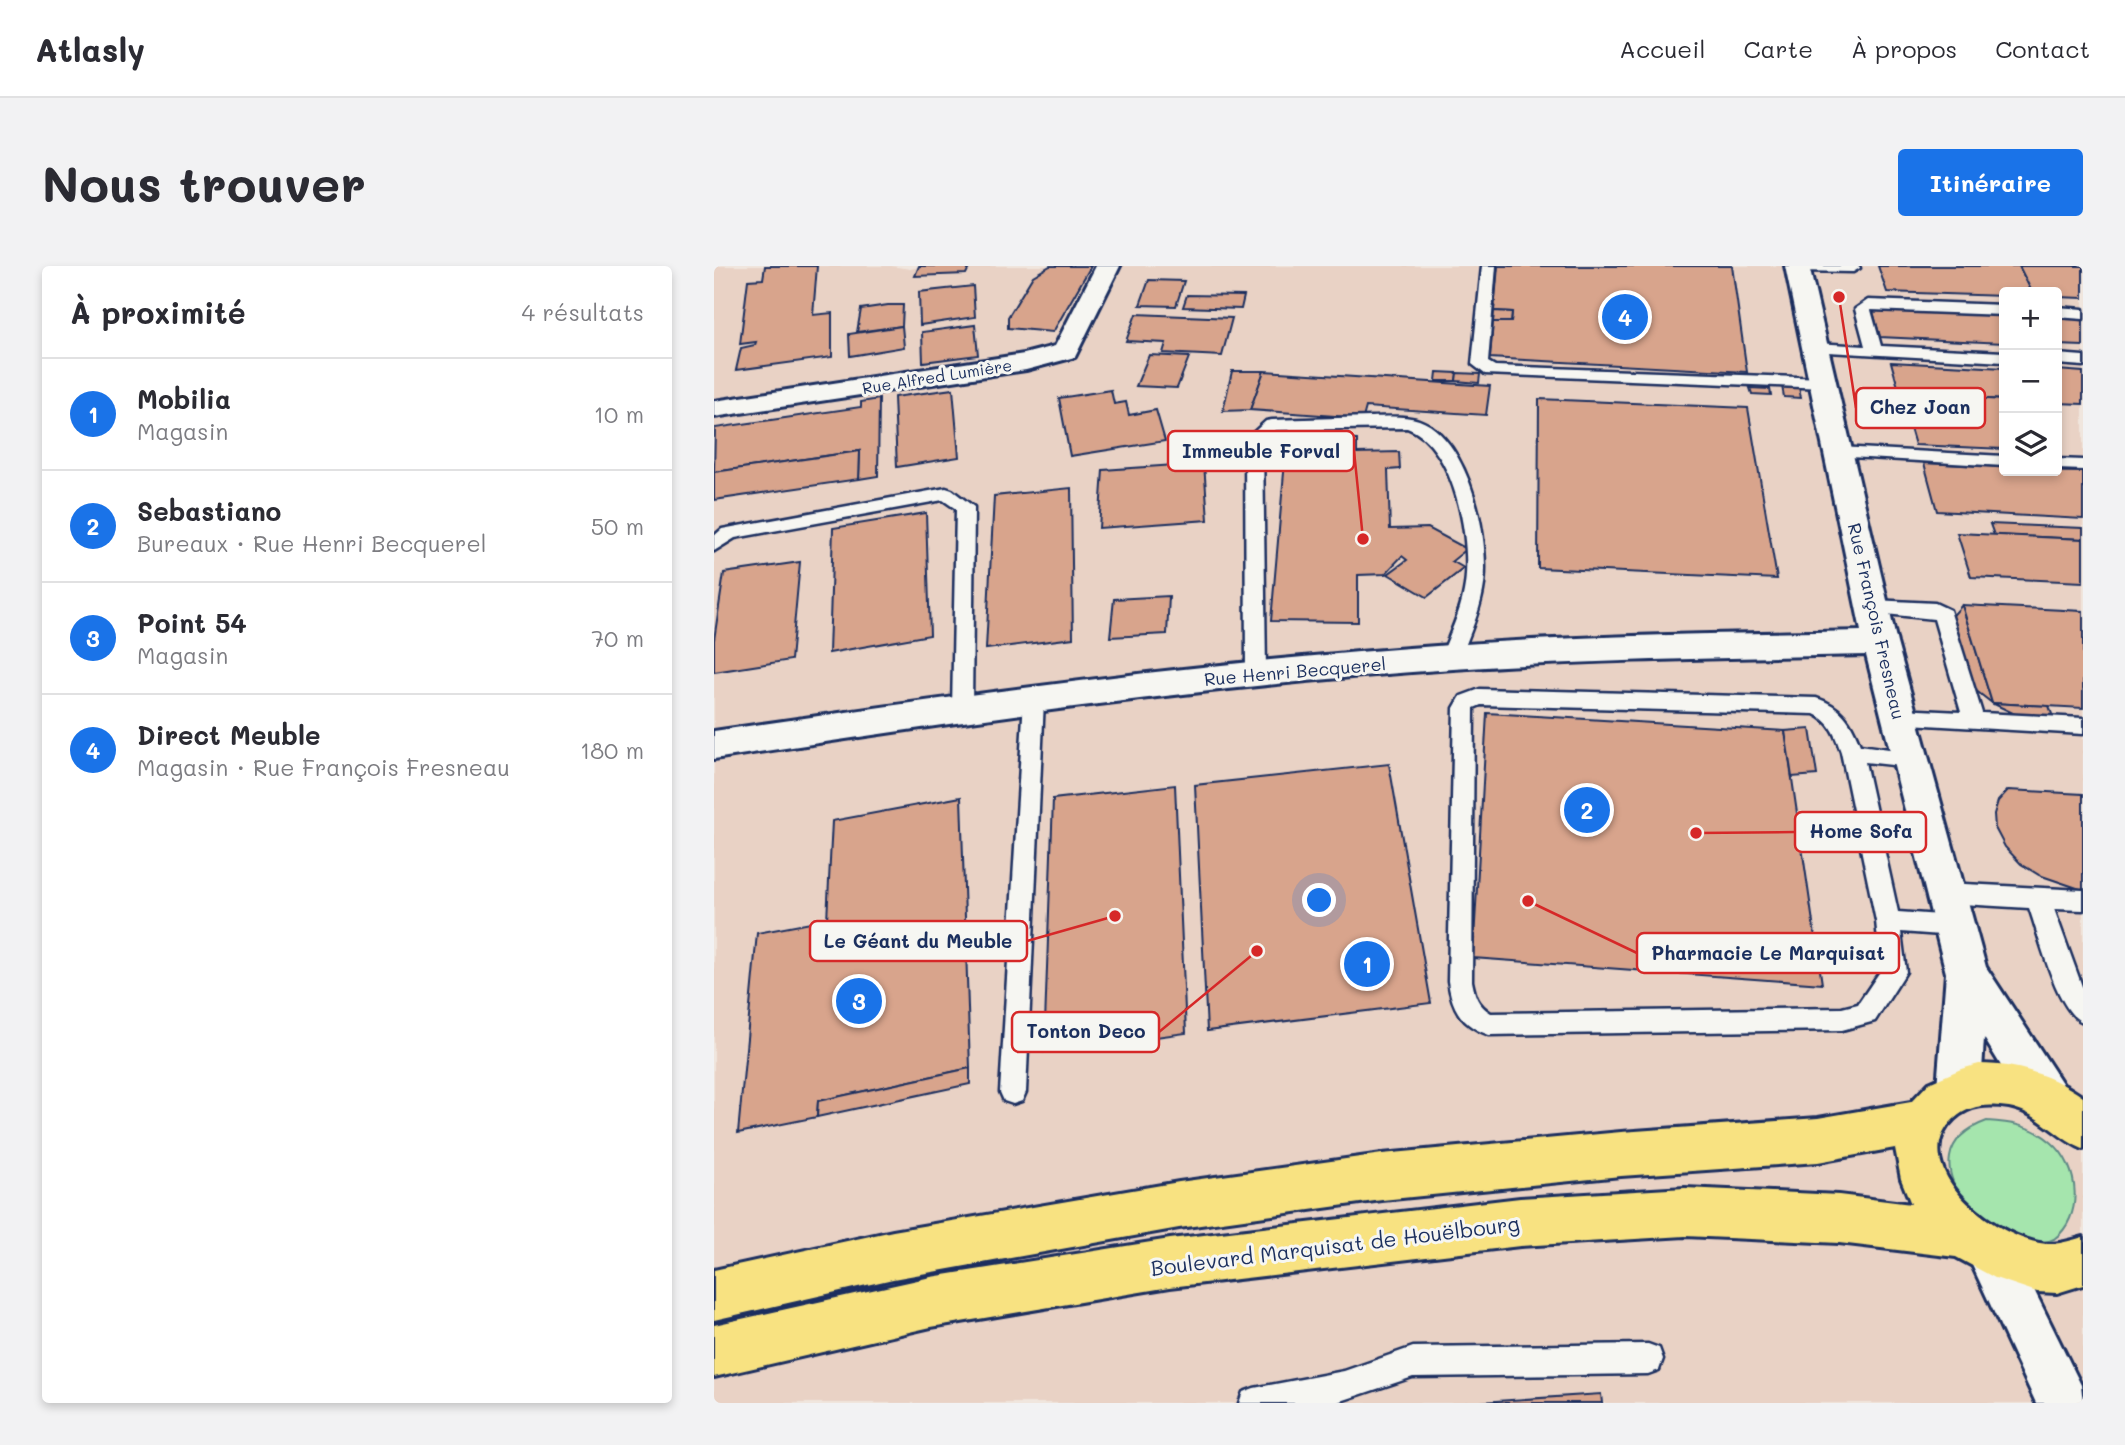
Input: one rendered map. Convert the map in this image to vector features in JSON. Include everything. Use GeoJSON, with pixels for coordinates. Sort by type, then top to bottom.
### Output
{"type":"FeatureCollection","features":[{"type":"Feature","properties":{"kind":"main road"},"geometry":{"type":"LineString","coordinates":[[2083,1127],[2073,1116],[2046,1098],[2016,1086],[1986,1083],[1959,1088],[1938,1101],[1924,1121],[1918,1148],[1923,1177],[1939,1206],[1976,1243],[2023,1265],[2057,1268],[2083,1261]]}},
{"type":"Feature","properties":{"kind":"main road"},"geometry":{"type":"LineString","coordinates":[[714,1295],[893,1255],[1179,1205],[1382,1177],[1621,1154],[1818,1140],[1924,1121]]}},
{"type":"Feature","properties":{"kind":"main road","name":"Boulevard Marquisat de Houëlbourg"},"geometry":{"type":"LineString","coordinates":[[714,1351],[931,1302],[1157,1265],[1520,1222],[1685,1212],[1839,1219],[1976,1243]]}},
{"type":"Feature","properties":{"kind":"street","name":"Rue Alfred Lumière"},"geometry":{"type":"LineString","coordinates":[[714,409],[1026,362],[1066,351],[1108,266]]}},
{"type":"Feature","properties":{"kind":"street","name":"Rue François Fresneau"},"geometry":{"type":"LineString","coordinates":[[1797,266],[1880,643],[1967,973],[2046,1098]]}},
{"type":"Feature","properties":{"kind":"street","name":"Rue Henri Becquerel"},"geometry":{"type":"LineString","coordinates":[[714,746],[962,709],[1256,673],[1451,657],[1628,648],[1880,643]]}},
{"type":"Feature","properties":{"kind":"street","name":"Rue François Fresneau"},"geometry":{"type":"LineString","coordinates":[[1959,1088],[1967,973]]}},
{"type":"Feature","properties":{"kind":"street"},"geometry":{"type":"LineString","coordinates":[[1976,1243],[2063,1403]]}},
{"type":"Feature","properties":{"kind":"lane"},"geometry":{"type":"LineString","coordinates":[[1489,266],[1480,364],[1491,371],[1824,383]]}},
{"type":"Feature","properties":{"kind":"lane"},"geometry":{"type":"LineString","coordinates":[[1797,266],[1853,267],[1858,287]]}},
{"type":"Feature","properties":{"kind":"lane"},"geometry":{"type":"LineString","coordinates":[[1874,350],[1863,309],[1868,305],[1999,310]]}},
{"type":"Feature","properties":{"kind":"lane"},"geometry":{"type":"LineString","coordinates":[[2062,312],[2083,314]]}},
{"type":"Feature","properties":{"kind":"lane"},"geometry":{"type":"LineString","coordinates":[[1816,348],[1999,357]]}},
{"type":"Feature","properties":{"kind":"lane"},"geometry":{"type":"LineString","coordinates":[[2062,359],[2083,360]]}},
{"type":"Feature","properties":{"kind":"lane"},"geometry":{"type":"LineString","coordinates":[[1256,673],[1254,440],[1272,425],[1413,423],[1440,443],[1462,486],[1476,551],[1475,584],[1451,657]]}},
{"type":"Feature","properties":{"kind":"lane"},"geometry":{"type":"LineString","coordinates":[[1839,453],[1999,461]]}},
{"type":"Feature","properties":{"kind":"lane"},"geometry":{"type":"LineString","coordinates":[[2062,464],[2083,465]]}},
{"type":"Feature","properties":{"kind":"lane"},"geometry":{"type":"LineString","coordinates":[[714,545],[729,533],[946,494],[965,507],[962,709]]}},
{"type":"Feature","properties":{"kind":"lane"},"geometry":{"type":"LineString","coordinates":[[1873,607],[1935,610],[1943,615],[1974,721]]}},
{"type":"Feature","properties":{"kind":"lane"},"geometry":{"type":"LineString","coordinates":[[1480,696],[1815,706],[1830,710],[1839,719],[1852,752],[1888,921],[1894,972],[1866,1013],[1842,1019],[1489,1024],[1477,1018],[1464,1007],[1460,981],[1464,708],[1468,701],[1480,696]]}},
{"type":"Feature","properties":{"kind":"lane"},"geometry":{"type":"LineString","coordinates":[[1013,1092],[1034,700]]}},
{"type":"Feature","properties":{"kind":"lane"},"geometry":{"type":"LineString","coordinates":[[1899,717],[2083,726]]}},
{"type":"Feature","properties":{"kind":"lane"},"geometry":{"type":"LineString","coordinates":[[1852,752],[1910,759]]}},
{"type":"Feature","properties":{"kind":"lane"},"geometry":{"type":"LineString","coordinates":[[1945,893],[2083,900]]}},
{"type":"Feature","properties":{"kind":"lane"},"geometry":{"type":"LineString","coordinates":[[2038,899],[2073,996],[2083,1010]]}},
{"type":"Feature","properties":{"kind":"lane"},"geometry":{"type":"LineString","coordinates":[[1888,921],[1954,926]]}},
{"type":"Feature","properties":{"kind":"lane"},"geometry":{"type":"LineString","coordinates":[[1255,1403],[1345,1395],[1413,1362],[1648,1359]]}},
{"type":"Feature","properties":{"kind":"shaded area"},"geometry":{"type":"Polygon","coordinates":[[[714,266],[891,266],[910,269],[923,266],[2083,266],[2083,1403],[714,1403],[714,266]]]}},
{"type":"Feature","properties":{"kind":"green space"},"geometry":{"type":"Polygon","coordinates":[[[1987,1121],[2013,1124],[2037,1132],[2061,1152],[2073,1178],[2074,1206],[2063,1230],[2054,1239],[2032,1243],[2008,1236],[1984,1222],[1965,1202],[1952,1180],[1950,1157],[1960,1137],[1987,1121]]]}},
{"type":"Feature","properties":{"kind":"building"},"geometry":{"type":"Polygon","coordinates":[[[765,266],[817,266],[813,315],[832,313],[832,357],[736,370],[741,348],[755,345],[756,342],[740,344],[748,280],[763,279],[765,266]]]}},
{"type":"Feature","properties":{"kind":"building"},"geometry":{"type":"Polygon","coordinates":[[[919,266],[970,266],[966,274],[915,276],[919,266]]]}},
{"type":"Feature","properties":{"kind":"building"},"geometry":{"type":"Polygon","coordinates":[[[1050,266],[1091,266],[1053,332],[1008,328],[1008,317],[1033,276],[1050,266]]]}},
{"type":"Feature","properties":{"kind":"building"},"geometry":{"type":"Polygon","coordinates":[[[1498,266],[1732,266],[1747,372],[1490,358],[1493,322],[1511,322],[1512,312],[1494,311],[1498,266]]]}},
{"type":"Feature","properties":{"kind":"building"},"geometry":{"type":"Polygon","coordinates":[[[1878,266],[2019,266],[2030,287],[1999,287],[1999,296],[1887,292],[1878,266]]]}},
{"type":"Feature","properties":{"kind":"building"},"geometry":{"type":"Polygon","coordinates":[[[2019,266],[2083,266],[2083,298],[2062,297],[2062,287],[2030,287],[2019,266]]]}},
{"type":"Feature","properties":{"kind":"building"},"geometry":{"type":"Polygon","coordinates":[[[1149,280],[1184,281],[1176,306],[1140,305],[1149,280]]]}},
{"type":"Feature","properties":{"kind":"building"},"geometry":{"type":"Polygon","coordinates":[[[973,286],[975,317],[920,325],[919,292],[973,286]]]}},
{"type":"Feature","properties":{"kind":"building"},"geometry":{"type":"Polygon","coordinates":[[[1187,295],[1244,296],[1241,309],[1183,307],[1187,295]]]}},
{"type":"Feature","properties":{"kind":"building"},"geometry":{"type":"Polygon","coordinates":[[[903,305],[902,326],[857,332],[861,309],[903,305]]]}},
{"type":"Feature","properties":{"kind":"building"},"geometry":{"type":"Polygon","coordinates":[[[1872,308],[1999,314],[1999,343],[1880,337],[1872,308]]]}},
{"type":"Feature","properties":{"kind":"building"},"geometry":{"type":"Polygon","coordinates":[[[1494,311],[1512,312],[1511,322],[1493,322],[1494,311]]]}},
{"type":"Feature","properties":{"kind":"building"},"geometry":{"type":"Polygon","coordinates":[[[1136,314],[1232,318],[1222,356],[1163,353],[1166,343],[1126,341],[1136,314]]]}},
{"type":"Feature","properties":{"kind":"building"},"geometry":{"type":"Polygon","coordinates":[[[2062,316],[2083,317],[2083,346],[2062,345],[2062,316]]]}},
{"type":"Feature","properties":{"kind":"building"},"geometry":{"type":"Polygon","coordinates":[[[975,325],[978,355],[923,362],[922,332],[975,325]]]}},
{"type":"Feature","properties":{"kind":"building"},"geometry":{"type":"Polygon","coordinates":[[[902,326],[904,347],[850,356],[849,334],[902,326]]]}},
{"type":"Feature","properties":{"kind":"building"},"geometry":{"type":"Polygon","coordinates":[[[1149,355],[1189,357],[1177,388],[1136,386],[1149,355]]]}},
{"type":"Feature","properties":{"kind":"building"},"geometry":{"type":"Polygon","coordinates":[[[1891,362],[1999,368],[1999,400],[1900,394],[1891,362]]]}},
{"type":"Feature","properties":{"kind":"building"},"geometry":{"type":"Polygon","coordinates":[[[2062,370],[2083,372],[2083,404],[2062,403],[2062,370]]]}},
{"type":"Feature","properties":{"kind":"building"},"geometry":{"type":"Polygon","coordinates":[[[1232,371],[1264,371],[1250,410],[1223,411],[1232,371]]]}},
{"type":"Feature","properties":{"kind":"building"},"geometry":{"type":"Polygon","coordinates":[[[1264,371],[1490,386],[1486,415],[1366,407],[1363,418],[1250,410],[1264,371]]]}},
{"type":"Feature","properties":{"kind":"building"},"geometry":{"type":"Polygon","coordinates":[[[1437,372],[1457,373],[1456,381],[1436,381],[1437,372]]]}},
{"type":"Feature","properties":{"kind":"building"},"geometry":{"type":"Polygon","coordinates":[[[1457,373],[1480,374],[1479,383],[1456,381],[1457,373]]]}},
{"type":"Feature","properties":{"kind":"building"},"geometry":{"type":"Polygon","coordinates":[[[1782,386],[1799,387],[1801,398],[1784,397],[1782,386]]]}},
{"type":"Feature","properties":{"kind":"building"},"geometry":{"type":"Polygon","coordinates":[[[1750,388],[1770,389],[1771,395],[1752,394],[1750,388]]]}},
{"type":"Feature","properties":{"kind":"building"},"geometry":{"type":"Polygon","coordinates":[[[953,389],[959,457],[897,467],[894,397],[953,389]]]}},
{"type":"Feature","properties":{"kind":"building"},"geometry":{"type":"Polygon","coordinates":[[[1111,390],[1114,404],[1126,402],[1129,415],[1156,410],[1165,441],[1070,456],[1059,398],[1111,390]]]}},
{"type":"Feature","properties":{"kind":"building"},"geometry":{"type":"Polygon","coordinates":[[[1900,394],[1999,400],[1999,449],[1915,445],[1900,394]]]}},
{"type":"Feature","properties":{"kind":"building"},"geometry":{"type":"Polygon","coordinates":[[[879,399],[878,476],[859,479],[860,451],[714,472],[715,428],[861,407],[861,402],[879,399]]]}},
{"type":"Feature","properties":{"kind":"building"},"geometry":{"type":"Polygon","coordinates":[[[1539,399],[1748,408],[1777,579],[1538,568],[1539,399]]]}},
{"type":"Feature","properties":{"kind":"building"},"geometry":{"type":"Polygon","coordinates":[[[1287,438],[1357,440],[1357,453],[1399,452],[1400,469],[1388,470],[1390,529],[1428,528],[1467,549],[1452,561],[1464,568],[1427,597],[1388,574],[1407,560],[1402,556],[1385,574],[1358,575],[1358,622],[1271,621],[1287,438]]]}},
{"type":"Feature","properties":{"kind":"building"},"geometry":{"type":"Polygon","coordinates":[[[860,451],[859,479],[714,500],[714,472],[860,451]]]}},
{"type":"Feature","properties":{"kind":"building"},"geometry":{"type":"Polygon","coordinates":[[[1204,463],[1208,520],[1099,528],[1103,470],[1204,463]]]}},
{"type":"Feature","properties":{"kind":"building"},"geometry":{"type":"Polygon","coordinates":[[[1924,463],[1999,467],[1999,476],[2062,476],[2062,472],[2083,472],[2083,519],[1937,511],[1924,463]]]}},
{"type":"Feature","properties":{"kind":"building"},"geometry":{"type":"Polygon","coordinates":[[[1071,488],[1073,638],[986,649],[994,496],[1071,488]]]}},
{"type":"Feature","properties":{"kind":"building"},"geometry":{"type":"Polygon","coordinates":[[[926,513],[930,635],[829,653],[833,528],[926,513]]]}},
{"type":"Feature","properties":{"kind":"building"},"geometry":{"type":"Polygon","coordinates":[[[1990,524],[2083,528],[2083,539],[1994,535],[1990,524]]]}},
{"type":"Feature","properties":{"kind":"building"},"geometry":{"type":"Polygon","coordinates":[[[1957,533],[2083,539],[2083,582],[1971,577],[1957,533]]]}},
{"type":"Feature","properties":{"kind":"building"},"geometry":{"type":"Polygon","coordinates":[[[800,562],[791,660],[714,672],[714,640],[724,573],[800,562]]]}},
{"type":"Feature","properties":{"kind":"building"},"geometry":{"type":"Polygon","coordinates":[[[1169,596],[1167,634],[1110,637],[1114,599],[1169,596]]]}},
{"type":"Feature","properties":{"kind":"building"},"geometry":{"type":"Polygon","coordinates":[[[1962,605],[1992,703],[1966,683],[1948,621],[1962,605]]]}},
{"type":"Feature","properties":{"kind":"building"},"geometry":{"type":"Polygon","coordinates":[[[1962,605],[2083,611],[2083,708],[1992,703],[1962,605]]]}},
{"type":"Feature","properties":{"kind":"building"},"geometry":{"type":"Polygon","coordinates":[[[1992,703],[2049,706],[2053,717],[2017,715],[1992,703]]]}},
{"type":"Feature","properties":{"kind":"building"},"geometry":{"type":"Polygon","coordinates":[[[1487,713],[1785,731],[1822,984],[1473,958],[1487,713]]]}},
{"type":"Feature","properties":{"kind":"building"},"geometry":{"type":"Polygon","coordinates":[[[1810,729],[1817,775],[1792,777],[1785,731],[1810,729]]]}},
{"type":"Feature","properties":{"kind":"building"},"geometry":{"type":"Polygon","coordinates":[[[1389,764],[1431,1003],[1207,1031],[1195,785],[1389,764]]]}},
{"type":"Feature","properties":{"kind":"building"},"geometry":{"type":"Polygon","coordinates":[[[1175,785],[1186,1033],[1044,1052],[1053,799],[1175,785]]]}},
{"type":"Feature","properties":{"kind":"building"},"geometry":{"type":"Polygon","coordinates":[[[2008,790],[2083,794],[2083,890],[2039,875],[2021,864],[2005,847],[1995,828],[1994,814],[1998,801],[2008,790]]]}},
{"type":"Feature","properties":{"kind":"building"},"geometry":{"type":"Polygon","coordinates":[[[961,797],[970,1068],[818,1101],[817,1117],[738,1133],[757,933],[827,920],[832,821],[961,797]]]}},
{"type":"Feature","properties":{"kind":"building"},"geometry":{"type":"Polygon","coordinates":[[[970,1068],[970,1084],[817,1117],[818,1101],[970,1068]]]}},
{"type":"Feature","properties":{"kind":"building"},"geometry":{"type":"Polygon","coordinates":[[[1601,1394],[1602,1403],[1465,1403],[1601,1394]]]}},
{"type":"Feature","properties":{"kind":"place","name":"Chez Joan"},"geometry":{"type":"Point","coordinates":[1839,297]}},
{"type":"Feature","properties":{"kind":"place","name":"Direct Meuble"},"geometry":{"type":"Point","coordinates":[1625,317]}},
{"type":"Feature","properties":{"kind":"place","name":"Immeuble Forval"},"geometry":{"type":"Point","coordinates":[1363,539]}},
{"type":"Feature","properties":{"kind":"place","name":"Sebastiano"},"geometry":{"type":"Point","coordinates":[1587,810]}},
{"type":"Feature","properties":{"kind":"place","name":"Home Sofa"},"geometry":{"type":"Point","coordinates":[1696,833]}},
{"type":"Feature","properties":{"kind":"place","name":"Pharmacie Le Marquisat"},"geometry":{"type":"Point","coordinates":[1528,901]}},
{"type":"Feature","properties":{"kind":"place","name":"Le Géant du Meuble"},"geometry":{"type":"Point","coordinates":[1115,916]}},
{"type":"Feature","properties":{"kind":"place","name":"Tonton Deco"},"geometry":{"type":"Point","coordinates":[1257,951]}},
{"type":"Feature","properties":{"kind":"place","name":"Mobilia"},"geometry":{"type":"Point","coordinates":[1367,964]}},
{"type":"Feature","properties":{"kind":"place","name":"Point 54"},"geometry":{"type":"Point","coordinates":[859,1001]}}]}
